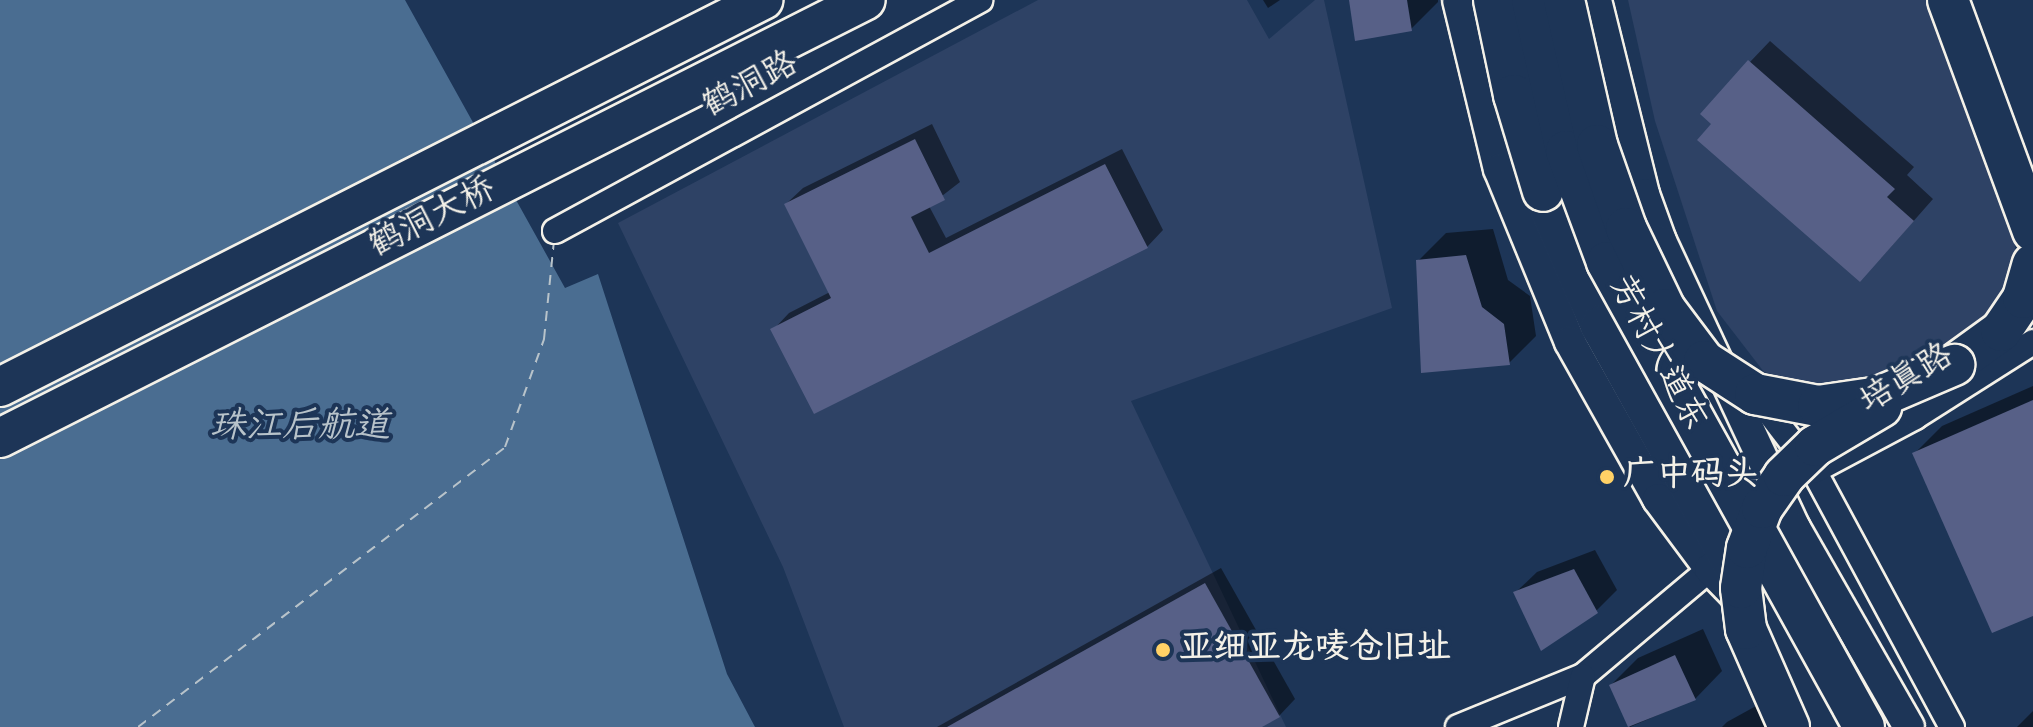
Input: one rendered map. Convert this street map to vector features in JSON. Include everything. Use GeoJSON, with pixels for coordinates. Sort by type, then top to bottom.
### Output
{"type":"FeatureCollection","features":[{"type":"Feature","properties":{"kind":"highway","name":"芳村大道东"},"geometry":{"type":"LineString","coordinates":[[1494,0],[1514,95],[1543,191],[1601,326],[1824,727]]}},
{"type":"Feature","properties":{"kind":"highway","name":"芳村大道东"},"geometry":{"type":"LineString","coordinates":[[1532,0],[1566,151],[1607,262],[1864,727]]}},
{"type":"Feature","properties":{"kind":"highway"},"geometry":{"type":"LineString","coordinates":[[1564,0],[1597,145],[1626,228],[1671,319],[1704,361],[1755,394],[1818,406],[1879,397],[1954,365]]}},
{"type":"Feature","properties":{"kind":"highway"},"geometry":{"type":"LineString","coordinates":[[1948,0],[2033,231]]}},
{"type":"Feature","properties":{"kind":"highway"},"geometry":{"type":"LineString","coordinates":[[1789,727],[1761,674],[1744,619],[1743,568],[1754,526],[1772,491],[1815,446],[1954,365],[2007,323],[2023,298],[2033,264]]}},
{"type":"Feature","properties":{"kind":"main road","name":"鹤洞大桥"},"geometry":{"type":"LineString","coordinates":[[0,387],[763,0]]}},
{"type":"Feature","properties":{"kind":"main road","name":"鹤洞大桥"},"geometry":{"type":"LineString","coordinates":[[0,438],[866,0]]}},
{"type":"Feature","properties":{"kind":"street","name":"鹤洞路"},"geometry":{"type":"LineString","coordinates":[[555,231],[980,0]]}},
{"type":"Feature","properties":{"kind":"street","name":"芳村大道东"},"geometry":{"type":"LineString","coordinates":[[1458,0],[1499,169],[1537,269],[1608,416],[1658,499],[1710,569],[1769,629]]}},
{"type":"Feature","properties":{"kind":"street","name":"芳村大道东"},"geometry":{"type":"LineString","coordinates":[[1596,0],[1644,194],[1692,313],[1795,528],[1909,727]]}},
{"type":"Feature","properties":{"kind":"street"},"geometry":{"type":"LineString","coordinates":[[1692,313],[1814,471],[1952,727]]}},
{"type":"Feature","properties":{"kind":"street","name":"培真路"},"geometry":{"type":"LineString","coordinates":[[1814,471],[1915,417],[2033,342]]}},
{"type":"Feature","properties":{"kind":"street"},"geometry":{"type":"LineString","coordinates":[[1458,727],[1583,676],[1710,569]]}},
{"type":"Feature","properties":{"kind":"street"},"geometry":{"type":"LineString","coordinates":[[1571,727],[1583,676]]}},
{"type":"Feature","properties":{"kind":"shaded area"},"geometry":{"type":"Polygon","coordinates":[[[1038,0],[1247,0],[1269,39],[1315,0],[1324,0],[1392,308],[1131,401],[1286,727],[844,727],[783,567],[618,223],[1038,0]]]}},
{"type":"Feature","properties":{"kind":"shaded area"},"geometry":{"type":"Polygon","coordinates":[[[1628,0],[1933,0],[2014,214],[2016,286],[1992,318],[1947,350],[1864,385],[1829,389],[1764,372],[1717,311],[1655,121],[1628,0]]]}},
{"type":"Feature","properties":{"kind":"water","name":"珠江后航道"},"geometry":{"type":"Polygon","coordinates":[[[0,0],[405,0],[565,288],[598,274],[727,674],[755,727],[0,727],[0,0]]]}},
{"type":"Feature","properties":{"kind":"building"},"geometry":{"type":"Polygon","coordinates":[[[1349,0],[1407,0],[1412,31],[1355,41],[1349,0]]]}},
{"type":"Feature","properties":{"kind":"building"},"geometry":{"type":"Polygon","coordinates":[[[1748,60],[1895,189],[1887,197],[1914,221],[1860,282],[1697,140],[1711,124],[1700,114],[1748,60]]]}},
{"type":"Feature","properties":{"kind":"building"},"geometry":{"type":"Polygon","coordinates":[[[915,139],[945,200],[911,217],[929,253],[1105,164],[1148,248],[814,414],[770,329],[831,298],[784,204],[915,139]]]}},
{"type":"Feature","properties":{"kind":"building"},"geometry":{"type":"Polygon","coordinates":[[[1466,255],[1482,307],[1504,324],[1510,365],[1421,373],[1416,260],[1466,255]]]}},
{"type":"Feature","properties":{"kind":"building"},"geometry":{"type":"Polygon","coordinates":[[[2033,400],[2033,616],[1992,633],[1912,453],[2033,400]]]}},
{"type":"Feature","properties":{"kind":"building"},"geometry":{"type":"Polygon","coordinates":[[[1574,569],[1598,613],[1541,651],[1513,592],[1574,569]]]}},
{"type":"Feature","properties":{"kind":"building","name":"亚细亚龙唛仓旧址"},"geometry":{"type":"Polygon","coordinates":[[[1205,583],[1280,717],[1262,727],[947,727],[1205,583]]]}},
{"type":"Feature","properties":{"kind":"building"},"geometry":{"type":"Polygon","coordinates":[[[1675,655],[1696,700],[1628,727],[1609,685],[1675,655]]]}},
{"type":"Feature","properties":{"kind":"ferry route"},"geometry":{"type":"LineString","coordinates":[[138,727],[505,447],[544,339],[554,240]]}},
{"type":"Feature","properties":{"kind":"place","name":"广中码头"},"geometry":{"type":"Point","coordinates":[1607,477]}},
{"type":"Feature","properties":{"kind":"place","name":"亚细亚龙唛仓旧址"},"geometry":{"type":"Point","coordinates":[1163,650]}}]}
